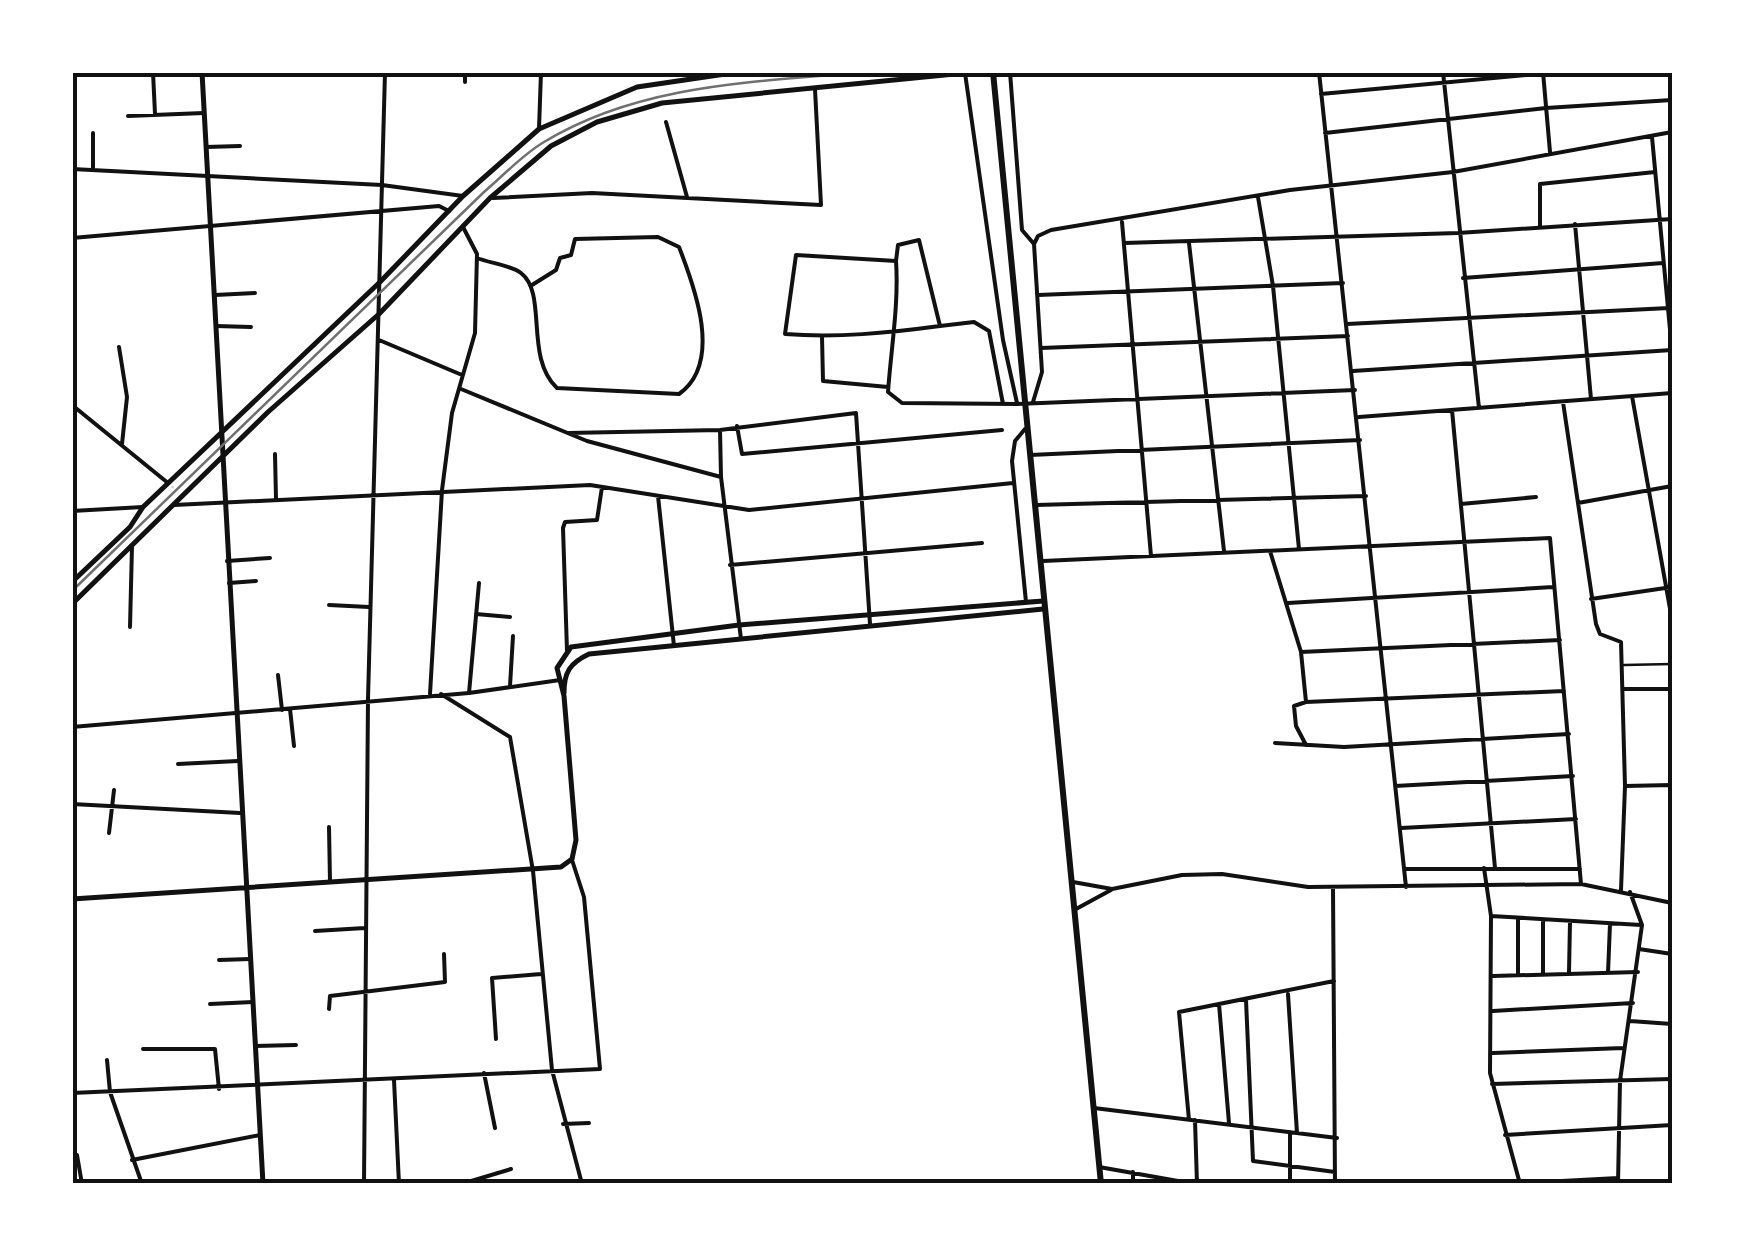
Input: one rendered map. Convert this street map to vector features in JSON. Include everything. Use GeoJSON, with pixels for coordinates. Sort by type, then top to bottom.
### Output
{"type":"FeatureCollection","features":[{"type":"Feature","properties":{"kind":"main road"},"geometry":{"type":"LineString","coordinates":[[993,72],[1020,404],[1076,909],[1101,1184]]}},
{"type":"Feature","properties":{"kind":"street"},"geometry":{"type":"LineString","coordinates":[[152,72],[154,114]]}},
{"type":"Feature","properties":{"kind":"street"},"geometry":{"type":"LineString","coordinates":[[202,72],[263,1184]]}},
{"type":"Feature","properties":{"kind":"street"},"geometry":{"type":"LineString","coordinates":[[364,1184],[368,699],[385,72]]}},
{"type":"Feature","properties":{"kind":"street"},"geometry":{"type":"LineString","coordinates":[[466,72],[466,82]]}},
{"type":"Feature","properties":{"kind":"street"},"geometry":{"type":"LineString","coordinates":[[540,129],[541,72]]}},
{"type":"Feature","properties":{"kind":"street"},"geometry":{"type":"LineString","coordinates":[[1010,72],[1022,230],[1034,244]]}},
{"type":"Feature","properties":{"kind":"street"},"geometry":{"type":"LineString","coordinates":[[1318,72],[1359,416],[1406,887]]}},
{"type":"Feature","properties":{"kind":"street"},"geometry":{"type":"LineString","coordinates":[[1443,72],[1478,408]]}},
{"type":"Feature","properties":{"kind":"street"},"geometry":{"type":"LineString","coordinates":[[1321,94],[1558,72]]}},
{"type":"Feature","properties":{"kind":"street"},"geometry":{"type":"LineString","coordinates":[[72,582],[130,527],[143,507],[380,282],[462,196],[540,129],[636,87],[738,73]]}},
{"type":"Feature","properties":{"kind":"street"},"geometry":{"type":"LineString","coordinates":[[1543,73],[1550,154]]}},
{"type":"Feature","properties":{"kind":"street"},"geometry":{"type":"LineString","coordinates":[[72,604],[380,314],[490,198],[551,146],[619,114],[662,103],[965,74],[970,78],[1003,340],[1020,404]]}},
{"type":"Feature","properties":{"kind":"street"},"geometry":{"type":"LineString","coordinates":[[490,198],[592,193],[821,206],[815,90]]}},
{"type":"Feature","properties":{"kind":"street"},"geometry":{"type":"LineString","coordinates":[[1325,133],[1546,108],[1672,100]]}},
{"type":"Feature","properties":{"kind":"street"},"geometry":{"type":"LineString","coordinates":[[128,116],[204,113]]}},
{"type":"Feature","properties":{"kind":"street"},"geometry":{"type":"LineString","coordinates":[[666,122],[686,197]]}},
{"type":"Feature","properties":{"kind":"street"},"geometry":{"type":"LineString","coordinates":[[93,132],[94,170]]}},
{"type":"Feature","properties":{"kind":"street"},"geometry":{"type":"LineString","coordinates":[[1033,403],[1042,372],[1034,244],[1038,236],[1051,230],[1258,197],[1453,172],[1672,132]]}},
{"type":"Feature","properties":{"kind":"street"},"geometry":{"type":"LineString","coordinates":[[1353,371],[1672,350],[1652,137]]}},
{"type":"Feature","properties":{"kind":"street"},"geometry":{"type":"LineString","coordinates":[[206,147],[240,146]]}},
{"type":"Feature","properties":{"kind":"street"},"geometry":{"type":"LineString","coordinates":[[72,169],[382,185],[462,196]]}},
{"type":"Feature","properties":{"kind":"street"},"geometry":{"type":"LineString","coordinates":[[1540,227],[1540,184],[1655,172]]}},
{"type":"Feature","properties":{"kind":"street"},"geometry":{"type":"LineString","coordinates":[[1258,197],[1273,286],[1299,550]]}},
{"type":"Feature","properties":{"kind":"street"},"geometry":{"type":"LineString","coordinates":[[72,238],[439,206],[449,212]]}},
{"type":"Feature","properties":{"kind":"street"},"geometry":{"type":"LineString","coordinates":[[1124,244],[1458,233],[1672,219]]}},
{"type":"Feature","properties":{"kind":"street"},"geometry":{"type":"LineString","coordinates":[[1122,221],[1151,556]]}},
{"type":"Feature","properties":{"kind":"street"},"geometry":{"type":"LineString","coordinates":[[1575,224],[1591,400]]}},
{"type":"Feature","properties":{"kind":"street"},"geometry":{"type":"LineString","coordinates":[[430,695],[442,490],[459,388],[475,333],[477,258],[463,227]]}},
{"type":"Feature","properties":{"kind":"street"},"geometry":{"type":"LineString","coordinates":[[477,258],[518,270],[532,285],[536,345],[547,378],[557,388],[678,394],[690,386],[702,340],[697,293],[680,247],[658,238],[575,240],[571,255],[560,258],[556,270],[532,285]]}},
{"type":"Feature","properties":{"kind":"street"},"geometry":{"type":"LineString","coordinates":[[940,326],[918,240],[898,245],[888,392],[902,403],[1020,404],[1137,396],[1355,390]]}},
{"type":"Feature","properties":{"kind":"street"},"geometry":{"type":"LineString","coordinates":[[1189,242],[1224,553]]}},
{"type":"Feature","properties":{"kind":"street"},"geometry":{"type":"LineString","coordinates":[[896,261],[796,255],[785,334],[893,332],[974,322],[988,330],[1002,404]]}},
{"type":"Feature","properties":{"kind":"street"},"geometry":{"type":"LineString","coordinates":[[1464,278],[1665,263]]}},
{"type":"Feature","properties":{"kind":"street"},"geometry":{"type":"LineString","coordinates":[[1038,295],[1344,283]]}},
{"type":"Feature","properties":{"kind":"street"},"geometry":{"type":"LineString","coordinates":[[213,295],[255,294]]}},
{"type":"Feature","properties":{"kind":"street"},"geometry":{"type":"LineString","coordinates":[[1347,324],[1669,308]]}},
{"type":"Feature","properties":{"kind":"street"},"geometry":{"type":"LineString","coordinates":[[214,326],[251,327]]}},
{"type":"Feature","properties":{"kind":"street"},"geometry":{"type":"LineString","coordinates":[[822,336],[823,381],[888,387]]}},
{"type":"Feature","properties":{"kind":"street"},"geometry":{"type":"LineString","coordinates":[[1041,348],[1348,336]]}},
{"type":"Feature","properties":{"kind":"street"},"geometry":{"type":"LineString","coordinates":[[378,340],[463,375]]}},
{"type":"Feature","properties":{"kind":"street"},"geometry":{"type":"LineString","coordinates":[[118,347],[126,396],[122,444]]}},
{"type":"Feature","properties":{"kind":"street"},"geometry":{"type":"LineString","coordinates":[[459,388],[568,433],[721,477]]}},
{"type":"Feature","properties":{"kind":"street"},"geometry":{"type":"LineString","coordinates":[[1359,416],[1672,393]]}},
{"type":"Feature","properties":{"kind":"street"},"geometry":{"type":"LineString","coordinates":[[1632,396],[1672,620]]}},
{"type":"Feature","properties":{"kind":"street"},"geometry":{"type":"LineString","coordinates":[[1563,402],[1591,598],[1600,634],[1621,642],[1625,786],[1621,890]]}},
{"type":"Feature","properties":{"kind":"street"},"geometry":{"type":"LineString","coordinates":[[72,406],[168,483]]}},
{"type":"Feature","properties":{"kind":"street"},"geometry":{"type":"LineString","coordinates":[[1452,410],[1495,868]]}},
{"type":"Feature","properties":{"kind":"street"},"geometry":{"type":"LineString","coordinates":[[568,433],[720,430],[856,413],[870,626]]}},
{"type":"Feature","properties":{"kind":"street"},"geometry":{"type":"LineString","coordinates":[[738,426],[742,454],[1002,430]]}},
{"type":"Feature","properties":{"kind":"street"},"geometry":{"type":"LineString","coordinates":[[1025,429],[1013,449],[1026,602]]}},
{"type":"Feature","properties":{"kind":"street"},"geometry":{"type":"LineString","coordinates":[[720,430],[730,565],[742,639]]}},
{"type":"Feature","properties":{"kind":"street"},"geometry":{"type":"LineString","coordinates":[[1028,455],[1360,440]]}},
{"type":"Feature","properties":{"kind":"street"},"geometry":{"type":"LineString","coordinates":[[275,454],[276,500]]}},
{"type":"Feature","properties":{"kind":"street"},"geometry":{"type":"LineString","coordinates":[[174,505],[442,490],[602,486],[749,510],[1014,483]]}},
{"type":"Feature","properties":{"kind":"street"},"geometry":{"type":"LineString","coordinates":[[72,1093],[219,1090],[600,1069],[584,897],[572,859],[576,840],[564,696],[557,668],[567,651],[563,528],[565,522],[574,519],[597,520],[602,486]]}},
{"type":"Feature","properties":{"kind":"street"},"geometry":{"type":"LineString","coordinates":[[1578,504],[1672,486]]}},
{"type":"Feature","properties":{"kind":"street"},"geometry":{"type":"LineString","coordinates":[[658,495],[674,646]]}},
{"type":"Feature","properties":{"kind":"street"},"geometry":{"type":"LineString","coordinates":[[1033,506],[1366,496]]}},
{"type":"Feature","properties":{"kind":"street"},"geometry":{"type":"LineString","coordinates":[[1462,504],[1536,497]]}},
{"type":"Feature","properties":{"kind":"street"},"geometry":{"type":"LineString","coordinates":[[72,511],[143,507]]}},
{"type":"Feature","properties":{"kind":"street"},"geometry":{"type":"LineString","coordinates":[[1039,562],[1550,538],[1581,884]]}},
{"type":"Feature","properties":{"kind":"street"},"geometry":{"type":"LineString","coordinates":[[730,565],[982,543]]}},
{"type":"Feature","properties":{"kind":"street"},"geometry":{"type":"LineString","coordinates":[[130,626],[132,546]]}},
{"type":"Feature","properties":{"kind":"street"},"geometry":{"type":"LineString","coordinates":[[1270,552],[1301,652],[1306,702]]}},
{"type":"Feature","properties":{"kind":"street"},"geometry":{"type":"LineString","coordinates":[[228,561],[270,558]]}},
{"type":"Feature","properties":{"kind":"street"},"geometry":{"type":"LineString","coordinates":[[229,583],[256,581]]}},
{"type":"Feature","properties":{"kind":"street"},"geometry":{"type":"LineString","coordinates":[[469,693],[478,583]]}},
{"type":"Feature","properties":{"kind":"street"},"geometry":{"type":"LineString","coordinates":[[1288,603],[1555,586]]}},
{"type":"Feature","properties":{"kind":"street"},"geometry":{"type":"LineString","coordinates":[[1591,598],[1672,586]]}},
{"type":"Feature","properties":{"kind":"street"},"geometry":{"type":"LineString","coordinates":[[567,651],[588,642],[739,625],[1026,602],[1043,605]]}},
{"type":"Feature","properties":{"kind":"street"},"geometry":{"type":"LineString","coordinates":[[329,605],[370,607]]}},
{"type":"Feature","properties":{"kind":"street"},"geometry":{"type":"LineString","coordinates":[[72,727],[469,693],[561,680],[575,660],[589,654],[1043,605]]}},
{"type":"Feature","properties":{"kind":"street"},"geometry":{"type":"LineString","coordinates":[[476,614],[510,617]]}},
{"type":"Feature","properties":{"kind":"street"},"geometry":{"type":"LineString","coordinates":[[510,687],[513,636]]}},
{"type":"Feature","properties":{"kind":"street"},"geometry":{"type":"LineString","coordinates":[[1301,652],[1560,640]]}},
{"type":"Feature","properties":{"kind":"street"},"geometry":{"type":"LineString","coordinates":[[1622,666],[1672,664]]}},
{"type":"Feature","properties":{"kind":"street"},"geometry":{"type":"LineString","coordinates":[[278,675],[282,710]]}},
{"type":"Feature","properties":{"kind":"street"},"geometry":{"type":"LineString","coordinates":[[1623,689],[1672,689]]}},
{"type":"Feature","properties":{"kind":"street"},"geometry":{"type":"LineString","coordinates":[[1306,745],[1294,706],[1306,702],[1564,691]]}},
{"type":"Feature","properties":{"kind":"street"},"geometry":{"type":"LineString","coordinates":[[441,694],[510,737],[533,870],[552,1070],[563,1124],[582,1184]]}},
{"type":"Feature","properties":{"kind":"street"},"geometry":{"type":"LineString","coordinates":[[290,709],[294,746]]}},
{"type":"Feature","properties":{"kind":"street"},"geometry":{"type":"LineString","coordinates":[[1275,743],[1391,744],[1569,734]]}},
{"type":"Feature","properties":{"kind":"street"},"geometry":{"type":"LineString","coordinates":[[178,764],[238,761]]}},
{"type":"Feature","properties":{"kind":"street"},"geometry":{"type":"LineString","coordinates":[[1395,786],[1573,776]]}},
{"type":"Feature","properties":{"kind":"street"},"geometry":{"type":"LineString","coordinates":[[1076,909],[1112,889],[1182,875],[1222,874],[1332,888],[1581,884],[1672,903],[1672,786],[1625,786]]}},
{"type":"Feature","properties":{"kind":"street"},"geometry":{"type":"LineString","coordinates":[[108,832],[114,790]]}},
{"type":"Feature","properties":{"kind":"street"},"geometry":{"type":"LineString","coordinates":[[72,804],[240,813]]}},
{"type":"Feature","properties":{"kind":"street"},"geometry":{"type":"LineString","coordinates":[[1401,828],[1577,819]]}},
{"type":"Feature","properties":{"kind":"street"},"geometry":{"type":"LineString","coordinates":[[330,827],[330,883]]}},
{"type":"Feature","properties":{"kind":"street"},"geometry":{"type":"LineString","coordinates":[[72,900],[533,870],[561,866],[572,859]]}},
{"type":"Feature","properties":{"kind":"street"},"geometry":{"type":"LineString","coordinates":[[1405,868],[1580,869]]}},
{"type":"Feature","properties":{"kind":"street"},"geometry":{"type":"LineString","coordinates":[[1484,868],[1491,916],[1492,1084],[1520,1184],[1618,1181],[1623,1048],[1634,1003],[1642,925],[1630,892]]}},
{"type":"Feature","properties":{"kind":"street"},"geometry":{"type":"LineString","coordinates":[[1073,882],[1112,889]]}},
{"type":"Feature","properties":{"kind":"street"},"geometry":{"type":"LineString","coordinates":[[1332,888],[1335,1184]]}},
{"type":"Feature","properties":{"kind":"street"},"geometry":{"type":"LineString","coordinates":[[1491,916],[1642,925]]}},
{"type":"Feature","properties":{"kind":"street"},"geometry":{"type":"LineString","coordinates":[[1518,919],[1518,974]]}},
{"type":"Feature","properties":{"kind":"street"},"geometry":{"type":"LineString","coordinates":[[1543,921],[1543,974]]}},
{"type":"Feature","properties":{"kind":"street"},"geometry":{"type":"LineString","coordinates":[[1569,973],[1570,922]]}},
{"type":"Feature","properties":{"kind":"street"},"geometry":{"type":"LineString","coordinates":[[1608,973],[1610,924]]}},
{"type":"Feature","properties":{"kind":"street"},"geometry":{"type":"LineString","coordinates":[[315,931],[366,928]]}},
{"type":"Feature","properties":{"kind":"street"},"geometry":{"type":"LineString","coordinates":[[1640,949],[1672,954]]}},
{"type":"Feature","properties":{"kind":"street"},"geometry":{"type":"LineString","coordinates":[[329,1009],[330,996],[445,982],[444,954]]}},
{"type":"Feature","properties":{"kind":"street"},"geometry":{"type":"LineString","coordinates":[[219,960],[250,959]]}},
{"type":"Feature","properties":{"kind":"street"},"geometry":{"type":"LineString","coordinates":[[1492,976],[1638,972]]}},
{"type":"Feature","properties":{"kind":"street"},"geometry":{"type":"LineString","coordinates":[[496,1039],[492,978],[541,974]]}},
{"type":"Feature","properties":{"kind":"street"},"geometry":{"type":"LineString","coordinates":[[1099,1167],[1196,1184],[1179,1012],[1334,981]]}},
{"type":"Feature","properties":{"kind":"street"},"geometry":{"type":"LineString","coordinates":[[1288,991],[1298,1134]]}},
{"type":"Feature","properties":{"kind":"street"},"geometry":{"type":"LineString","coordinates":[[1246,1000],[1254,1128],[1252,1162],[1335,1172]]}},
{"type":"Feature","properties":{"kind":"street"},"geometry":{"type":"LineString","coordinates":[[210,1004],[253,1002]]}},
{"type":"Feature","properties":{"kind":"street"},"geometry":{"type":"LineString","coordinates":[[1493,1010],[1634,1003]]}},
{"type":"Feature","properties":{"kind":"street"},"geometry":{"type":"LineString","coordinates":[[1219,1004],[1229,1124]]}},
{"type":"Feature","properties":{"kind":"street"},"geometry":{"type":"LineString","coordinates":[[1630,1021],[1672,1024]]}},
{"type":"Feature","properties":{"kind":"street"},"geometry":{"type":"LineString","coordinates":[[254,1046],[296,1044]]}},
{"type":"Feature","properties":{"kind":"street"},"geometry":{"type":"LineString","coordinates":[[1493,1052],[1623,1048]]}},
{"type":"Feature","properties":{"kind":"street"},"geometry":{"type":"LineString","coordinates":[[144,1049],[214,1049],[219,1090]]}},
{"type":"Feature","properties":{"kind":"street"},"geometry":{"type":"LineString","coordinates":[[107,1060],[110,1092],[142,1184]]}},
{"type":"Feature","properties":{"kind":"street"},"geometry":{"type":"LineString","coordinates":[[484,1073],[495,1128]]}},
{"type":"Feature","properties":{"kind":"street"},"geometry":{"type":"LineString","coordinates":[[394,1080],[399,1184]]}},
{"type":"Feature","properties":{"kind":"street"},"geometry":{"type":"LineString","coordinates":[[1492,1084],[1672,1080]]}},
{"type":"Feature","properties":{"kind":"street"},"geometry":{"type":"LineString","coordinates":[[1094,1108],[1337,1138]]}},
{"type":"Feature","properties":{"kind":"street"},"geometry":{"type":"LineString","coordinates":[[563,1124],[589,1122]]}},
{"type":"Feature","properties":{"kind":"street"},"geometry":{"type":"LineString","coordinates":[[1505,1134],[1672,1126]]}},
{"type":"Feature","properties":{"kind":"street"},"geometry":{"type":"LineString","coordinates":[[1290,1132],[1290,1184]]}},
{"type":"Feature","properties":{"kind":"street"},"geometry":{"type":"LineString","coordinates":[[132,1160],[260,1134]]}},
{"type":"Feature","properties":{"kind":"street"},"geometry":{"type":"LineString","coordinates":[[78,1155],[82,1184]]}},
{"type":"Feature","properties":{"kind":"street"},"geometry":{"type":"LineString","coordinates":[[444,1184],[477,1181],[511,1169]]}},
{"type":"Feature","properties":{"kind":"street"},"geometry":{"type":"LineString","coordinates":[[1133,1184],[1134,1172]]}},
{"type":"Feature","properties":{"kind":"railway"},"geometry":{"type":"LineString","coordinates":[[72,591],[484,192],[536,147],[581,122],[660,97],[742,83],[867,72]]}}]}
